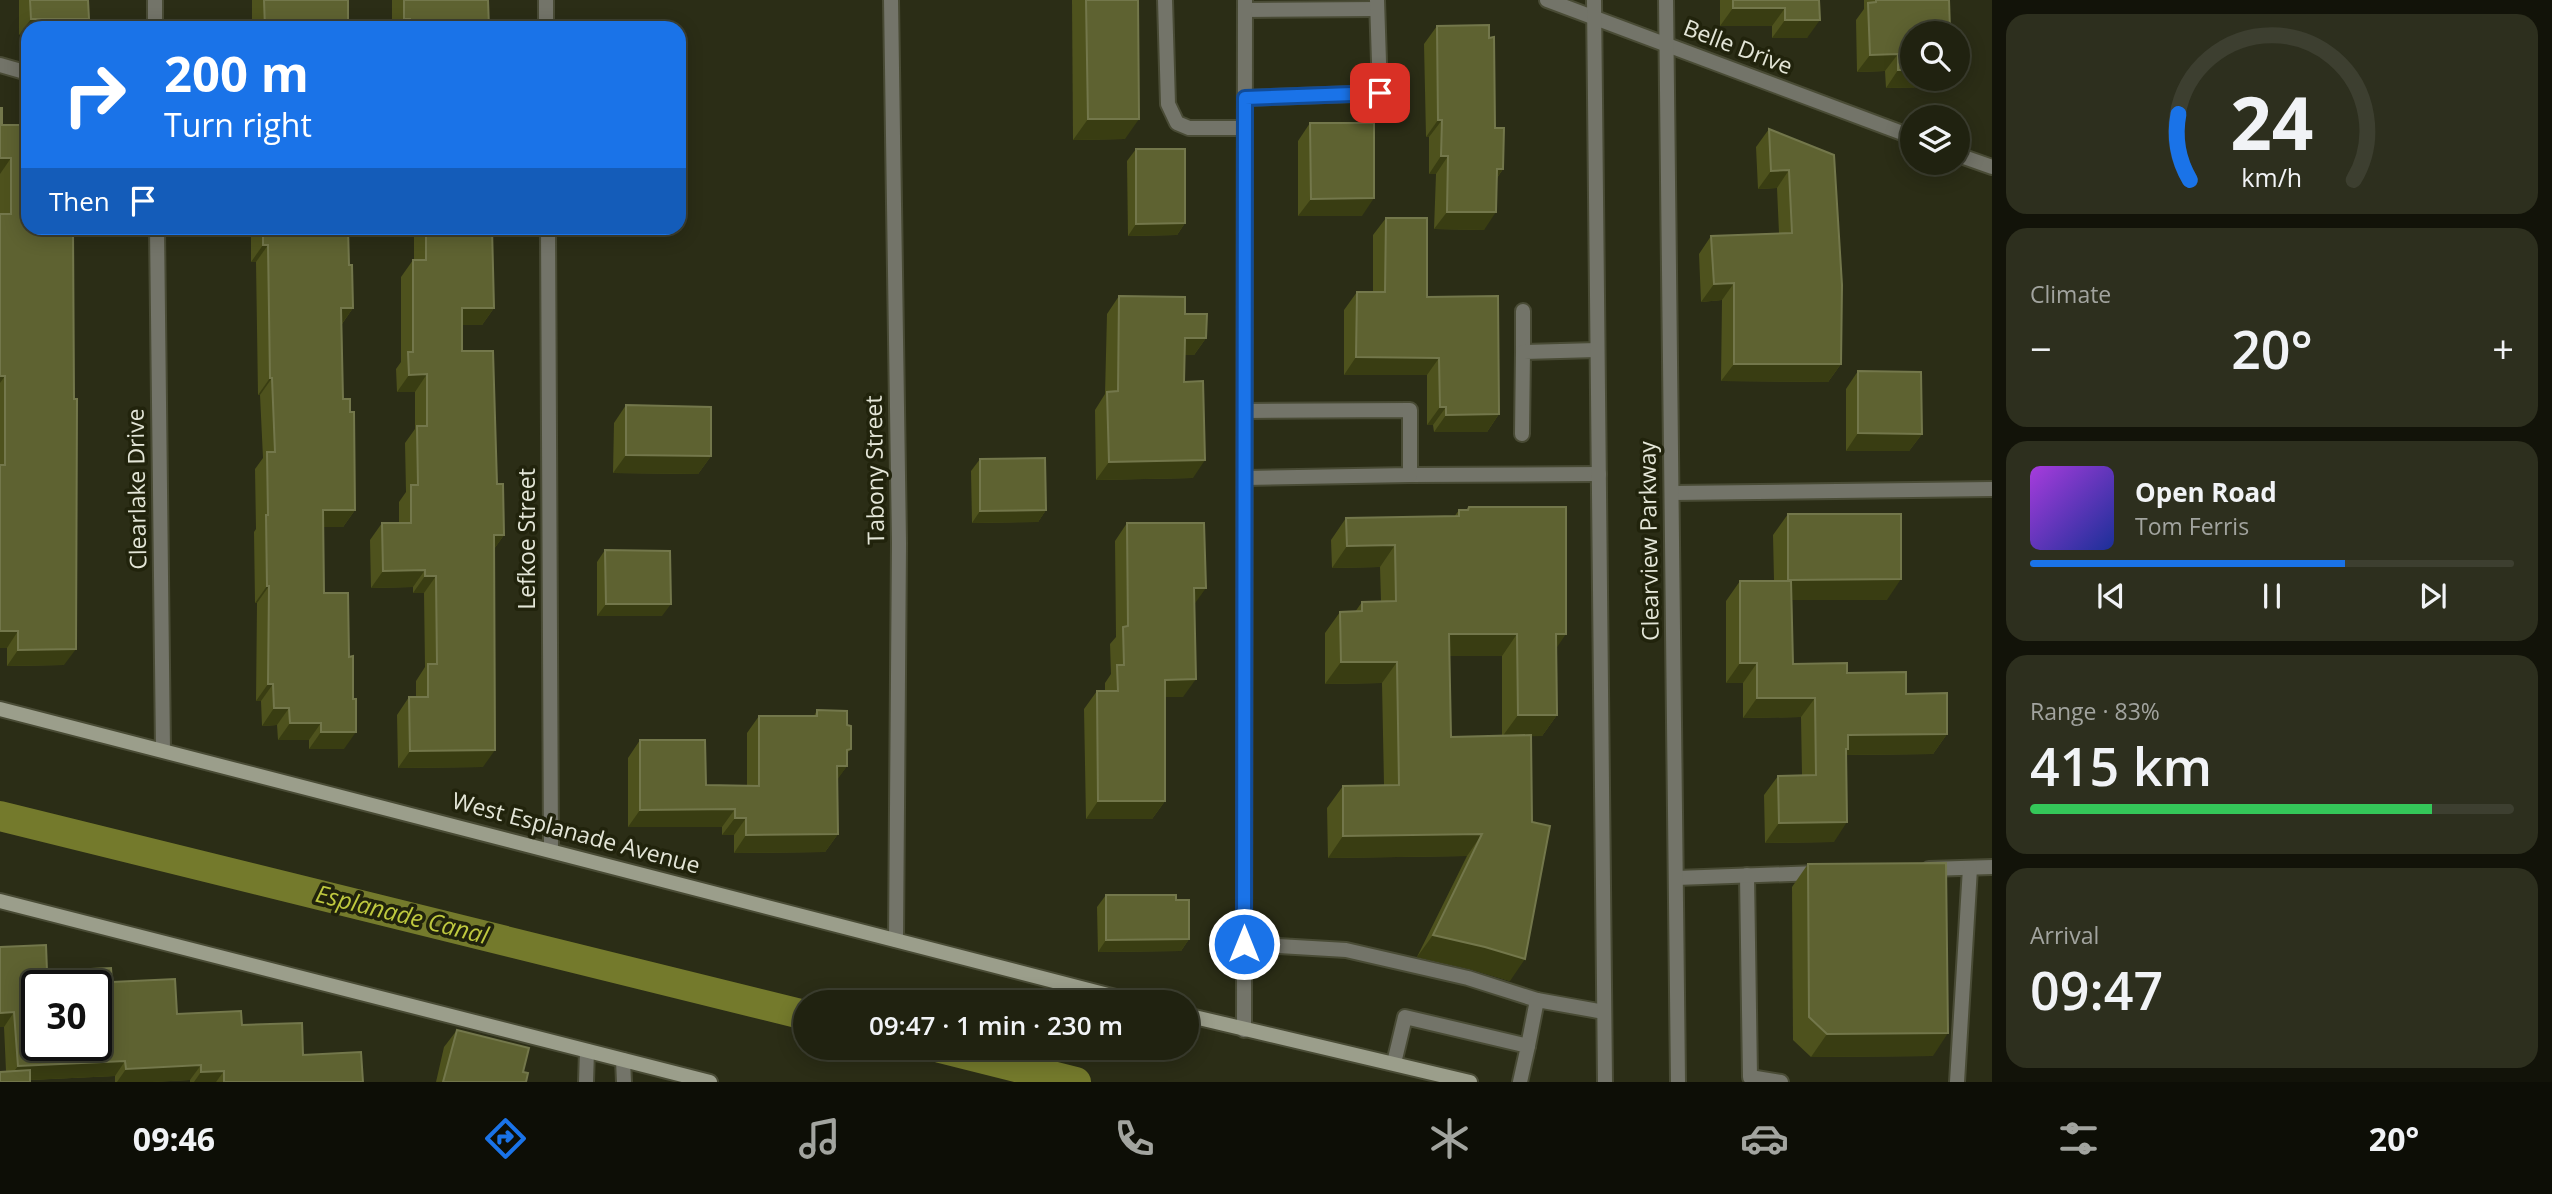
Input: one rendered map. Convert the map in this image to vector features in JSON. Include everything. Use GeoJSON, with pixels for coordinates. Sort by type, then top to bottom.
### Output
{"type":"FeatureCollection","features":[{"type":"Feature","properties":{"kind":"main road","name":"West Esplanade Avenue"},"geometry":{"type":"LineString","coordinates":[[0,709],[1089,990]]}},
{"type":"Feature","properties":{"kind":"main road"},"geometry":{"type":"LineString","coordinates":[[0,901],[710,1082]]}},
{"type":"Feature","properties":{"kind":"main road"},"geometry":{"type":"LineString","coordinates":[[1199,1018],[1470,1082]]}},
{"type":"Feature","properties":{"kind":"street"},"geometry":{"type":"LineString","coordinates":[[155,0],[155,21]]}},
{"type":"Feature","properties":{"kind":"street"},"geometry":{"type":"LineString","coordinates":[[546,0],[547,21]]}},
{"type":"Feature","properties":{"kind":"street","name":"Tabony Street"},"geometry":{"type":"LineString","coordinates":[[891,0],[899,543],[896,940]]}},
{"type":"Feature","properties":{"kind":"street"},"geometry":{"type":"LineString","coordinates":[[1165,0],[1168,104],[1177,123],[1189,128],[1245,128]]}},
{"type":"Feature","properties":{"kind":"street","name":"Belle Drive"},"geometry":{"type":"LineString","coordinates":[[1548,0],[1900,133]]}},
{"type":"Feature","properties":{"kind":"street"},"geometry":{"type":"LineString","coordinates":[[1594,0],[1605,1082]]}},
{"type":"Feature","properties":{"kind":"street","name":"Clearview Parkway"},"geometry":{"type":"LineString","coordinates":[[1666,0],[1678,1082]]}},
{"type":"Feature","properties":{"kind":"street"},"geometry":{"type":"LineString","coordinates":[[1244,1030],[1245,5],[1377,5],[1380,93],[1245,98]]}},
{"type":"Feature","properties":{"kind":"street"},"geometry":{"type":"LineString","coordinates":[[0,65],[21,71]]}},
{"type":"Feature","properties":{"kind":"street"},"geometry":{"type":"LineString","coordinates":[[1970,159],[1992,167]]}},
{"type":"Feature","properties":{"kind":"street","name":"Clearlake Drive"},"geometry":{"type":"LineString","coordinates":[[157,235],[163,750]]}},
{"type":"Feature","properties":{"kind":"street","name":"Lefkoe Street"},"geometry":{"type":"LineString","coordinates":[[548,235],[551,850]]}},
{"type":"Feature","properties":{"kind":"street"},"geometry":{"type":"LineString","coordinates":[[1522,311],[1522,435]]}},
{"type":"Feature","properties":{"kind":"street"},"geometry":{"type":"LineString","coordinates":[[1522,352],[1597,350]]}},
{"type":"Feature","properties":{"kind":"street"},"geometry":{"type":"LineString","coordinates":[[1245,411],[1410,410],[1410,475]]}},
{"type":"Feature","properties":{"kind":"street"},"geometry":{"type":"LineString","coordinates":[[1245,478],[1599,474]]}},
{"type":"Feature","properties":{"kind":"street"},"geometry":{"type":"LineString","coordinates":[[1672,493],[1992,489]]}},
{"type":"Feature","properties":{"kind":"street"},"geometry":{"type":"LineString","coordinates":[[1957,1082],[1970,867]]}},
{"type":"Feature","properties":{"kind":"street"},"geometry":{"type":"LineString","coordinates":[[1914,869],[1992,867]]}},
{"type":"Feature","properties":{"kind":"street"},"geometry":{"type":"LineString","coordinates":[[1676,878],[1830,872]]}},
{"type":"Feature","properties":{"kind":"street"},"geometry":{"type":"LineString","coordinates":[[1747,875],[1750,1077],[1781,1082]]}},
{"type":"Feature","properties":{"kind":"street"},"geometry":{"type":"LineString","coordinates":[[1244,944],[1346,950],[1468,978],[1537,1000],[1604,1012]]}},
{"type":"Feature","properties":{"kind":"street"},"geometry":{"type":"LineString","coordinates":[[1520,1082],[1537,1000]]}},
{"type":"Feature","properties":{"kind":"street"},"geometry":{"type":"LineString","coordinates":[[1394,1063],[1405,1017],[1528,1046]]}},
{"type":"Feature","properties":{"kind":"street"},"geometry":{"type":"LineString","coordinates":[[586,1051],[586,1082]]}},
{"type":"Feature","properties":{"kind":"street"},"geometry":{"type":"LineString","coordinates":[[623,1060],[624,1082]]}},
{"type":"Feature","properties":{"kind":"building"},"geometry":{"type":"Polygon","coordinates":[[[30,0],[88,0],[89,19],[31,19],[30,0]]]}},
{"type":"Feature","properties":{"kind":"building"},"geometry":{"type":"Polygon","coordinates":[[[264,0],[348,0],[348,21],[265,21],[264,0]]]}},
{"type":"Feature","properties":{"kind":"building"},"geometry":{"type":"Polygon","coordinates":[[[404,0],[488,0],[489,21],[404,19],[404,0]]]}},
{"type":"Feature","properties":{"kind":"building"},"geometry":{"type":"Polygon","coordinates":[[[1086,0],[1138,0],[1139,119],[1088,119],[1086,0]]]}},
{"type":"Feature","properties":{"kind":"building"},"geometry":{"type":"Polygon","coordinates":[[[1733,0],[1819,0],[1820,20],[1785,20],[1785,8],[1733,8],[1733,0]]]}},
{"type":"Feature","properties":{"kind":"building"},"geometry":{"type":"Polygon","coordinates":[[[1949,0],[1950,21],[1900,21],[1898,70],[1898,54],[1870,55],[1868,3],[1949,0]]]}},
{"type":"Feature","properties":{"kind":"building"},"geometry":{"type":"Polygon","coordinates":[[[1489,25],[1489,38],[1494,37],[1495,128],[1504,128],[1503,169],[1497,169],[1496,212],[1447,212],[1448,156],[1441,156],[1442,120],[1438,120],[1437,26],[1489,25]]]}},
{"type":"Feature","properties":{"kind":"building"},"geometry":{"type":"Polygon","coordinates":[[[2,108],[2,125],[21,125],[21,235],[73,235],[74,399],[77,399],[76,649],[18,650],[18,631],[0,631],[0,465],[5,465],[5,376],[0,376],[0,214],[11,214],[11,158],[0,158],[2,108]]]}},
{"type":"Feature","properties":{"kind":"building"},"geometry":{"type":"Polygon","coordinates":[[[1310,123],[1374,123],[1374,198],[1311,199],[1310,123]]]}},
{"type":"Feature","properties":{"kind":"building"},"geometry":{"type":"Polygon","coordinates":[[[1769,129],[1834,155],[1842,285],[1841,364],[1734,364],[1734,283],[1714,284],[1711,236],[1792,233],[1789,170],[1771,171],[1769,129]]]}},
{"type":"Feature","properties":{"kind":"building"},"geometry":{"type":"Polygon","coordinates":[[[1136,149],[1185,149],[1185,223],[1136,224],[1136,149]]]}},
{"type":"Feature","properties":{"kind":"building"},"geometry":{"type":"Polygon","coordinates":[[[1386,218],[1427,218],[1427,297],[1498,296],[1499,414],[1446,415],[1446,407],[1440,407],[1439,358],[1356,357],[1357,292],[1385,292],[1386,218]]]}},
{"type":"Feature","properties":{"kind":"building"},"geometry":{"type":"Polygon","coordinates":[[[263,235],[348,235],[353,308],[341,308],[343,399],[350,399],[350,412],[354,412],[355,510],[323,510],[324,593],[348,593],[349,657],[353,656],[356,732],[321,732],[321,723],[290,723],[289,708],[274,708],[273,684],[268,684],[267,452],[275,452],[270,378],[268,245],[263,245],[263,235]]]}},
{"type":"Feature","properties":{"kind":"building"},"geometry":{"type":"Polygon","coordinates":[[[426,235],[492,235],[494,308],[462,308],[462,351],[493,351],[497,484],[503,484],[504,535],[494,535],[495,750],[410,751],[409,697],[428,697],[428,664],[437,664],[436,576],[425,576],[425,570],[383,571],[382,523],[411,523],[411,485],[418,485],[417,426],[427,426],[427,374],[409,375],[408,352],[413,352],[413,260],[426,260],[426,235]]]}},
{"type":"Feature","properties":{"kind":"building"},"geometry":{"type":"Polygon","coordinates":[[[1119,296],[1185,297],[1185,314],[1207,314],[1206,338],[1185,338],[1184,382],[1203,381],[1205,460],[1109,462],[1107,392],[1118,391],[1119,296]]]}},
{"type":"Feature","properties":{"kind":"building"},"geometry":{"type":"Polygon","coordinates":[[[1858,371],[1921,372],[1922,434],[1858,433],[1858,371]]]}},
{"type":"Feature","properties":{"kind":"building"},"geometry":{"type":"Polygon","coordinates":[[[626,405],[711,407],[711,456],[626,455],[626,405]]]}},
{"type":"Feature","properties":{"kind":"building"},"geometry":{"type":"Polygon","coordinates":[[[1045,458],[1046,510],[980,511],[980,459],[1045,458]]]}},
{"type":"Feature","properties":{"kind":"building"},"geometry":{"type":"Polygon","coordinates":[[[1469,507],[1566,507],[1566,634],[1556,634],[1557,715],[1518,715],[1517,634],[1449,634],[1451,737],[1531,735],[1532,822],[1550,826],[1525,959],[1433,935],[1482,834],[1343,836],[1343,786],[1399,785],[1397,662],[1341,662],[1340,612],[1362,611],[1362,602],[1396,601],[1395,545],[1347,546],[1346,518],[1459,516],[1459,510],[1468,510],[1469,507]]]}},
{"type":"Feature","properties":{"kind":"building"},"geometry":{"type":"Polygon","coordinates":[[[1788,514],[1901,514],[1901,579],[1788,580],[1788,514]]]}},
{"type":"Feature","properties":{"kind":"building"},"geometry":{"type":"Polygon","coordinates":[[[1127,523],[1204,523],[1206,588],[1194,588],[1196,679],[1165,680],[1165,801],[1098,801],[1097,691],[1118,691],[1117,665],[1124,665],[1123,627],[1128,626],[1127,523]]]}},
{"type":"Feature","properties":{"kind":"building"},"geometry":{"type":"Polygon","coordinates":[[[605,550],[670,551],[671,604],[606,604],[605,550]]]}},
{"type":"Feature","properties":{"kind":"building"},"geometry":{"type":"Polygon","coordinates":[[[1740,581],[1791,581],[1793,664],[1847,663],[1847,673],[1906,672],[1906,694],[1947,693],[1947,734],[1848,735],[1847,822],[1779,823],[1778,776],[1816,775],[1815,698],[1757,698],[1757,663],[1740,663],[1740,581]]]}},
{"type":"Feature","properties":{"kind":"building"},"geometry":{"type":"Polygon","coordinates":[[[817,710],[847,711],[847,725],[851,726],[851,749],[847,750],[847,766],[837,766],[838,834],[746,835],[746,818],[735,818],[735,809],[640,810],[640,740],[705,740],[706,785],[759,786],[759,716],[817,716],[817,710]]]}},
{"type":"Feature","properties":{"kind":"building"},"geometry":{"type":"Polygon","coordinates":[[[1946,863],[1948,1033],[1827,1034],[1809,1017],[1808,864],[1946,863]]]}},
{"type":"Feature","properties":{"kind":"building"},"geometry":{"type":"Polygon","coordinates":[[[1106,895],[1176,895],[1176,900],[1189,900],[1189,939],[1106,940],[1106,895]]]}},
{"type":"Feature","properties":{"kind":"building"},"geometry":{"type":"Polygon","coordinates":[[[46,945],[47,970],[21,970],[21,1061],[112,1061],[112,982],[175,979],[177,1014],[241,1011],[242,1025],[302,1023],[303,1055],[361,1052],[363,1082],[224,1082],[224,1071],[201,1072],[201,1065],[126,1069],[125,1061],[18,1066],[14,1012],[0,1013],[0,947],[46,945]]]}},
{"type":"Feature","properties":{"kind":"building"},"geometry":{"type":"Polygon","coordinates":[[[111,968],[111,970],[68,970],[111,968]]]}},
{"type":"Feature","properties":{"kind":"building"},"geometry":{"type":"Polygon","coordinates":[[[457,1030],[529,1048],[523,1072],[528,1073],[526,1082],[443,1082],[457,1030]]]}},
{"type":"Feature","properties":{"kind":"building"},"geometry":{"type":"Polygon","coordinates":[[[30,1070],[30,1082],[0,1082],[0,1072],[30,1070]]]}},
{"type":"Feature","properties":{"kind":"waterway","name":"Esplanade Canal"},"geometry":{"type":"LineString","coordinates":[[0,816],[793,1012]]}},
{"type":"Feature","properties":{"kind":"waterway","name":"Esplanade Canal"},"geometry":{"type":"LineString","coordinates":[[988,1060],[1076,1082]]}},
{"type":"Feature","properties":{"kind":"route"},"geometry":{"type":"LineString","coordinates":[[1244,944],[1245,98],[1380,93]]}}]}
